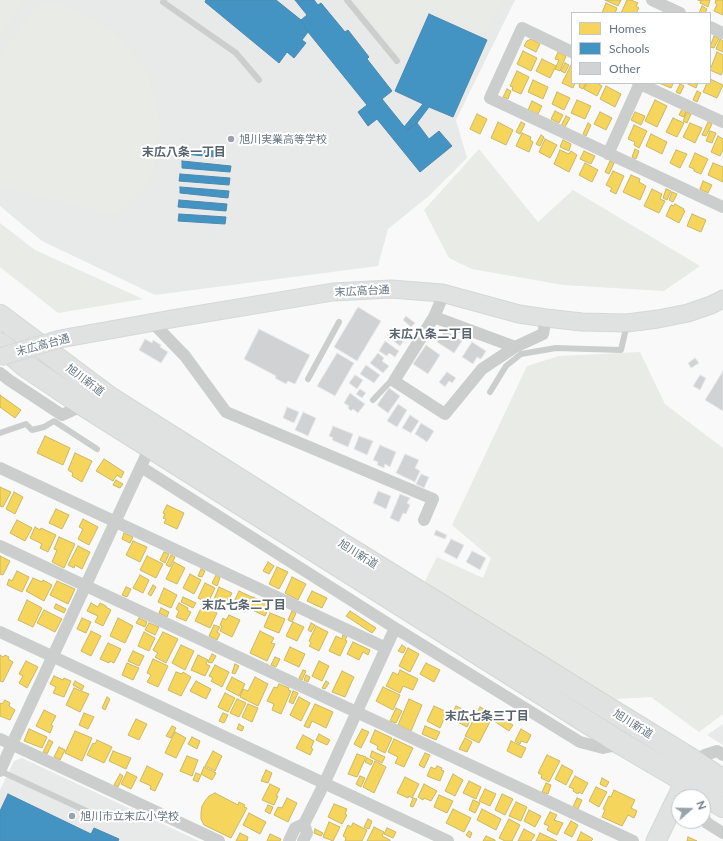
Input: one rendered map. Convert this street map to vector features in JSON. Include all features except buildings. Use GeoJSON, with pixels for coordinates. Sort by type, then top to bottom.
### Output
{"type":"FeatureCollection","features":[{"type":"Feature","properties":{"kind":"highway","name":"旭川新道"},"geometry":{"type":"LineString","coordinates":[[0,316],[111,399],[356,553],[695,762],[723,781]]}},
{"type":"Feature","properties":{"kind":"highway","name":"旭川新道"},"geometry":{"type":"LineString","coordinates":[[0,344],[26,366],[84,405],[622,744],[689,789]]}},
{"type":"Feature","properties":{"kind":"highway","name":"旭川新道"},"geometry":{"type":"LineString","coordinates":[[711,800],[723,806]]}},
{"type":"Feature","properties":{"kind":"main road"},"geometry":{"type":"LineString","coordinates":[[689,789],[695,762]]}},
{"type":"Feature","properties":{"kind":"main road"},"geometry":{"type":"LineString","coordinates":[[656,841],[671,817]]}},
{"type":"Feature","properties":{"kind":"street"},"geometry":{"type":"LineString","coordinates":[[652,0],[675,12]]}},
{"type":"Feature","properties":{"kind":"street"},"geometry":{"type":"LineString","coordinates":[[711,27],[723,33]]}},
{"type":"Feature","properties":{"kind":"street"},"geometry":{"type":"LineString","coordinates":[[571,52],[522,28],[490,98],[723,207]]}},
{"type":"Feature","properties":{"kind":"street"},"geometry":{"type":"LineString","coordinates":[[608,154],[639,84]]}},
{"type":"Feature","properties":{"kind":"street"},"geometry":{"type":"LineString","coordinates":[[641,84],[723,122]]}},
{"type":"Feature","properties":{"kind":"street","name":"末広高台通"},"geometry":{"type":"LineString","coordinates":[[0,358],[60,339],[333,292],[391,289],[442,293],[519,314],[582,322],[627,323],[688,313],[723,300]]}},
{"type":"Feature","properties":{"kind":"street"},"geometry":{"type":"LineString","coordinates":[[442,293],[440,303],[434,317],[394,381],[445,414],[482,369],[515,347],[543,334],[546,318]]}},
{"type":"Feature","properties":{"kind":"street"},"geometry":{"type":"LineString","coordinates":[[434,317],[515,347]]}},
{"type":"Feature","properties":{"kind":"street"},"geometry":{"type":"LineString","coordinates":[[152,322],[185,356],[226,412],[433,499],[424,520]]}},
{"type":"Feature","properties":{"kind":"street"},"geometry":{"type":"LineString","coordinates":[[3,379],[57,417],[84,405]]}},
{"type":"Feature","properties":{"kind":"street"},"geometry":{"type":"LineString","coordinates":[[0,771],[142,468],[150,447]]}},
{"type":"Feature","properties":{"kind":"street"},"geometry":{"type":"LineString","coordinates":[[0,468],[386,648]]}},
{"type":"Feature","properties":{"kind":"street"},"geometry":{"type":"LineString","coordinates":[[142,468],[395,628],[580,742],[603,748],[622,744]]}},
{"type":"Feature","properties":{"kind":"street"},"geometry":{"type":"LineString","coordinates":[[0,546],[633,841]]}},
{"type":"Feature","properties":{"kind":"street"},"geometry":{"type":"LineString","coordinates":[[289,841],[295,828],[304,824],[324,784],[395,628]]}},
{"type":"Feature","properties":{"kind":"street"},"geometry":{"type":"LineString","coordinates":[[0,632],[448,841]]}},
{"type":"Feature","properties":{"kind":"street"},"geometry":{"type":"LineString","coordinates":[[0,738],[218,841]]}},
{"type":"Feature","properties":{"kind":"street"},"geometry":{"type":"LineString","coordinates":[[695,762],[705,755],[720,751]]}},
{"type":"Feature","properties":{"kind":"street"},"geometry":{"type":"LineString","coordinates":[[303,841],[307,833],[304,824]]}},
{"type":"Feature","properties":{"kind":"street"},"geometry":{"type":"LineString","coordinates":[[711,826],[723,833]]}},
{"type":"Feature","properties":{"kind":"lane"},"geometry":{"type":"LineString","coordinates":[[164,0],[163,2],[236,53],[260,80]]}},
{"type":"Feature","properties":{"kind":"lane"},"geometry":{"type":"LineString","coordinates":[[348,0],[397,61]]}},
{"type":"Feature","properties":{"kind":"lane"},"geometry":{"type":"LineString","coordinates":[[308,379],[340,322]]}},
{"type":"Feature","properties":{"kind":"lane"},"geometry":{"type":"LineString","coordinates":[[490,392],[506,366],[521,354],[556,348],[622,350],[627,323]]}},
{"type":"Feature","properties":{"kind":"lane"},"geometry":{"type":"LineString","coordinates":[[373,400],[389,383],[394,381]]}},
{"type":"Feature","properties":{"kind":"lane"},"geometry":{"type":"LineString","coordinates":[[0,433],[26,424],[32,430],[44,427],[57,417],[97,449]]}},
{"type":"Feature","properties":{"kind":"lane"},"geometry":{"type":"LineString","coordinates":[[0,771],[93,814]]}},
{"type":"Feature","properties":{"kind":"shaded area"},"geometry":{"type":"Polygon","coordinates":[[[0,0],[24,0],[0,37],[0,0]]]}},
{"type":"Feature","properties":{"kind":"shaded area","name":"旭川実業高等学校"},"geometry":{"type":"Polygon","coordinates":[[[3,0],[515,0],[456,120],[467,158],[430,195],[388,229],[378,266],[155,295],[42,241],[0,206],[0,8],[3,0]]]}},
{"type":"Feature","properties":{"kind":"shaded area"},"geometry":{"type":"Polygon","coordinates":[[[355,0],[501,0],[484,35],[428,8],[405,56],[397,53],[355,0]]]}},
{"type":"Feature","properties":{"kind":"shaded area"},"geometry":{"type":"Polygon","coordinates":[[[40,1],[58,4],[76,10],[104,26],[117,36],[130,51],[142,66],[151,84],[158,111],[159,124],[159,138],[153,168],[149,179],[141,192],[127,206],[114,215],[0,186],[0,54],[40,1]]]}},
{"type":"Feature","properties":{"kind":"shaded area"},"geometry":{"type":"Polygon","coordinates":[[[479,149],[538,222],[573,190],[700,266],[664,291],[563,285],[472,269],[449,258],[424,210],[479,149]]]}},
{"type":"Feature","properties":{"kind":"shaded area"},"geometry":{"type":"Polygon","coordinates":[[[0,223],[35,250],[143,299],[58,313],[0,267],[0,223]]]}},
{"type":"Feature","properties":{"kind":"shaded area"},"geometry":{"type":"Polygon","coordinates":[[[640,352],[665,404],[723,448],[723,714],[699,732],[651,697],[616,699],[424,583],[437,557],[483,578],[491,558],[452,525],[527,366],[559,356],[640,352]]]}},
{"type":"Feature","properties":{"kind":"shaded area"},"geometry":{"type":"Polygon","coordinates":[[[723,724],[723,745],[707,735],[723,724]]]}},
{"type":"Feature","properties":{"kind":"shaded area","name":"旭川市立末広小学校"},"geometry":{"type":"Polygon","coordinates":[[[22,758],[199,841],[0,841],[0,790],[14,761],[22,758]]]}},
{"type":"Feature","properties":{"kind":"place","name":"旭川実業高等学校"},"geometry":{"type":"Point","coordinates":[231,139]}},
{"type":"Feature","properties":{"kind":"place","name":"旭川市立末広小学校"},"geometry":{"type":"Point","coordinates":[72,816]}},
{"type":"Feature","properties":{"kind":"district","name":"末広八条一丁目"},"geometry":{"type":"Point","coordinates":[184,152]}},
{"type":"Feature","properties":{"kind":"district","name":"末広八条二丁目"},"geometry":{"type":"Point","coordinates":[431,334]}},
{"type":"Feature","properties":{"kind":"district","name":"末広七条二丁目"},"geometry":{"type":"Point","coordinates":[244,605]}},
{"type":"Feature","properties":{"kind":"district","name":"末広七条三丁目"},"geometry":{"type":"Point","coordinates":[487,716]}}]}
